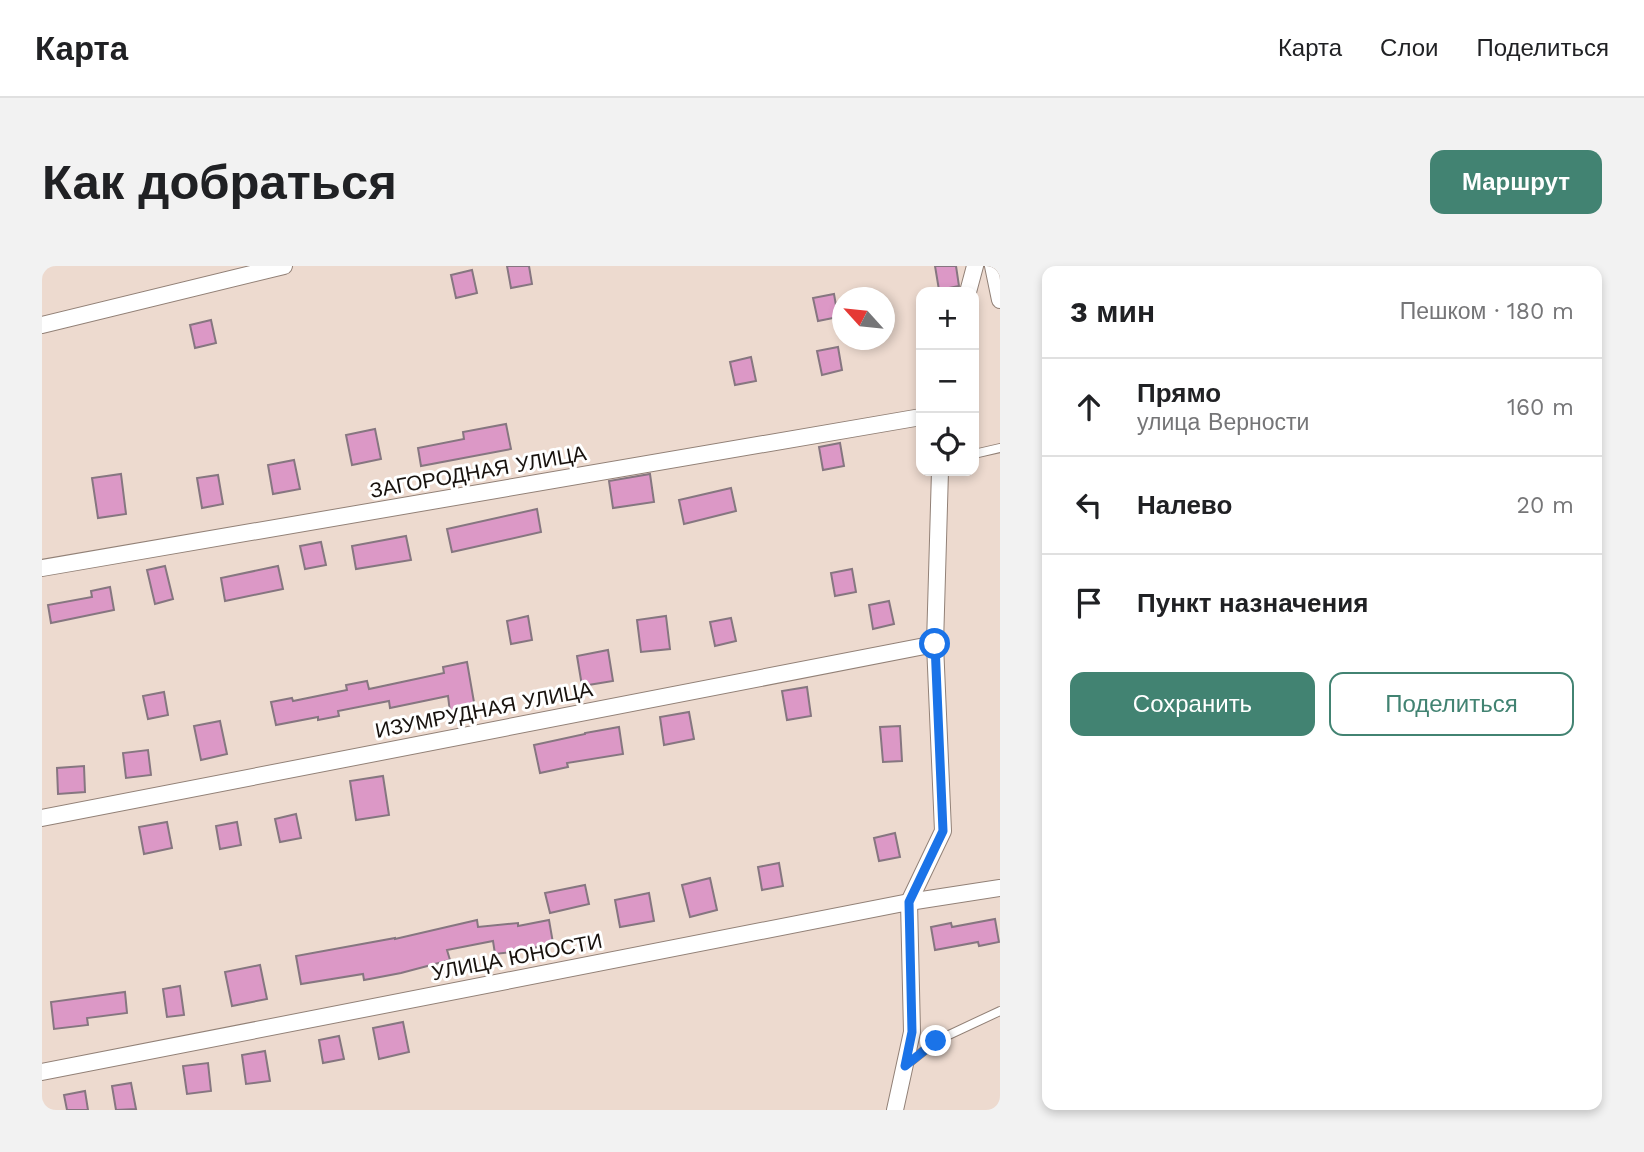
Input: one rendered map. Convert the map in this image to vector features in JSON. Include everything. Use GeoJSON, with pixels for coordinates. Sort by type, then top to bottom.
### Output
{"type":"FeatureCollection","features":[{"type":"Feature","properties":{"kind":"street"},"geometry":{"type":"LineString","coordinates":[[42,325],[284,266]]}},
{"type":"Feature","properties":{"kind":"street"},"geometry":{"type":"LineString","coordinates":[[969,287],[975,266]]}},
{"type":"Feature","properties":{"kind":"street"},"geometry":{"type":"LineString","coordinates":[[993,266],[1000,300]]}},
{"type":"Feature","properties":{"kind":"street","name":"ЗАГОРОДНАЯ УЛИЦА"},"geometry":{"type":"LineString","coordinates":[[42,568],[916,418]]}},
{"type":"Feature","properties":{"kind":"street"},"geometry":{"type":"LineString","coordinates":[[895,1110],[912,1032],[909,902],[943,831],[935,644],[940,476]]}},
{"type":"Feature","properties":{"kind":"street","name":"ИЗУМРУДНАЯ УЛИЦА"},"geometry":{"type":"LineString","coordinates":[[42,818],[935,644]]}},
{"type":"Feature","properties":{"kind":"street","name":"УЛИЦА ЮНОСТИ"},"geometry":{"type":"LineString","coordinates":[[42,1072],[909,902],[1000,888]]}},
{"type":"Feature","properties":{"kind":"lane"},"geometry":{"type":"LineString","coordinates":[[979,453],[1000,449]]}},
{"type":"Feature","properties":{"kind":"lane"},"geometry":{"type":"LineString","coordinates":[[905,1066],[936,1041],[1000,1011]]}},
{"type":"Feature","properties":{"kind":"building"},"geometry":{"type":"Polygon","coordinates":[[[507,266],[529,266],[532,284],[511,288],[507,266]]]}},
{"type":"Feature","properties":{"kind":"building"},"geometry":{"type":"Polygon","coordinates":[[[935,266],[956,266],[959,286],[938,287],[935,266]]]}},
{"type":"Feature","properties":{"kind":"building"},"geometry":{"type":"Polygon","coordinates":[[[472,270],[477,293],[456,298],[451,275],[472,270]]]}},
{"type":"Feature","properties":{"kind":"building"},"geometry":{"type":"Polygon","coordinates":[[[832,294],[832,318],[818,321],[813,298],[832,294]]]}},
{"type":"Feature","properties":{"kind":"building"},"geometry":{"type":"Polygon","coordinates":[[[211,320],[216,343],[195,348],[190,325],[211,320]]]}},
{"type":"Feature","properties":{"kind":"building"},"geometry":{"type":"Polygon","coordinates":[[[832,348],[839,350],[842,370],[822,375],[817,351],[832,348]]]}},
{"type":"Feature","properties":{"kind":"building"},"geometry":{"type":"Polygon","coordinates":[[[751,357],[756,381],[735,385],[730,362],[751,357]]]}},
{"type":"Feature","properties":{"kind":"building"},"geometry":{"type":"Polygon","coordinates":[[[506,424],[511,449],[421,466],[418,448],[464,439],[463,432],[506,424]]]}},
{"type":"Feature","properties":{"kind":"building"},"geometry":{"type":"Polygon","coordinates":[[[375,429],[381,459],[352,465],[346,435],[375,429]]]}},
{"type":"Feature","properties":{"kind":"building"},"geometry":{"type":"Polygon","coordinates":[[[840,443],[844,466],[823,470],[819,447],[840,443]]]}},
{"type":"Feature","properties":{"kind":"building"},"geometry":{"type":"Polygon","coordinates":[[[294,460],[300,489],[273,494],[268,465],[294,460]]]}},
{"type":"Feature","properties":{"kind":"building"},"geometry":{"type":"Polygon","coordinates":[[[121,474],[126,514],[98,518],[92,478],[121,474]]]}},
{"type":"Feature","properties":{"kind":"building"},"geometry":{"type":"Polygon","coordinates":[[[650,474],[654,502],[613,508],[609,481],[650,474]]]}},
{"type":"Feature","properties":{"kind":"building"},"geometry":{"type":"Polygon","coordinates":[[[218,475],[223,504],[202,508],[197,478],[218,475]]]}},
{"type":"Feature","properties":{"kind":"building"},"geometry":{"type":"Polygon","coordinates":[[[731,488],[736,511],[684,524],[679,500],[731,488]]]}},
{"type":"Feature","properties":{"kind":"building"},"geometry":{"type":"Polygon","coordinates":[[[537,509],[541,532],[452,552],[447,529],[537,509]]]}},
{"type":"Feature","properties":{"kind":"building"},"geometry":{"type":"Polygon","coordinates":[[[406,536],[411,560],[356,569],[352,546],[406,536]]]}},
{"type":"Feature","properties":{"kind":"building"},"geometry":{"type":"Polygon","coordinates":[[[321,542],[326,565],[305,569],[300,546],[321,542]]]}},
{"type":"Feature","properties":{"kind":"building"},"geometry":{"type":"Polygon","coordinates":[[[165,566],[173,599],[155,604],[147,570],[165,566]]]}},
{"type":"Feature","properties":{"kind":"building"},"geometry":{"type":"Polygon","coordinates":[[[278,566],[283,589],[225,601],[221,578],[278,566]]]}},
{"type":"Feature","properties":{"kind":"building"},"geometry":{"type":"Polygon","coordinates":[[[852,569],[856,592],[835,596],[831,573],[852,569]]]}},
{"type":"Feature","properties":{"kind":"building"},"geometry":{"type":"Polygon","coordinates":[[[110,587],[114,610],[51,623],[48,605],[92,597],[91,591],[110,587]]]}},
{"type":"Feature","properties":{"kind":"building"},"geometry":{"type":"Polygon","coordinates":[[[889,601],[894,624],[873,629],[869,605],[889,601]]]}},
{"type":"Feature","properties":{"kind":"building"},"geometry":{"type":"Polygon","coordinates":[[[528,616],[532,640],[511,644],[507,621],[528,616]]]}},
{"type":"Feature","properties":{"kind":"building"},"geometry":{"type":"Polygon","coordinates":[[[666,616],[670,649],[641,652],[637,620],[666,616]]]}},
{"type":"Feature","properties":{"kind":"building"},"geometry":{"type":"Polygon","coordinates":[[[731,618],[736,641],[715,646],[710,622],[731,618]]]}},
{"type":"Feature","properties":{"kind":"building"},"geometry":{"type":"Polygon","coordinates":[[[608,650],[613,681],[582,686],[577,656],[608,650]]]}},
{"type":"Feature","properties":{"kind":"building"},"geometry":{"type":"Polygon","coordinates":[[[467,662],[475,708],[450,712],[448,696],[390,708],[389,701],[338,711],[339,716],[276,725],[271,702],[292,698],[293,701],[347,690],[346,685],[367,681],[369,689],[444,673],[443,667],[467,662]]]}},
{"type":"Feature","properties":{"kind":"building"},"geometry":{"type":"Polygon","coordinates":[[[807,687],[811,716],[787,720],[782,691],[807,687]]]}},
{"type":"Feature","properties":{"kind":"building"},"geometry":{"type":"Polygon","coordinates":[[[164,692],[168,715],[148,719],[143,696],[164,692]]]}},
{"type":"Feature","properties":{"kind":"building"},"geometry":{"type":"Polygon","coordinates":[[[689,712],[694,739],[664,745],[660,717],[689,712]]]}},
{"type":"Feature","properties":{"kind":"building"},"geometry":{"type":"Polygon","coordinates":[[[220,721],[227,754],[201,760],[194,726],[220,721]]]}},
{"type":"Feature","properties":{"kind":"building"},"geometry":{"type":"Polygon","coordinates":[[[900,726],[902,761],[883,762],[880,727],[900,726]]]}},
{"type":"Feature","properties":{"kind":"building"},"geometry":{"type":"Polygon","coordinates":[[[619,727],[623,754],[567,763],[568,767],[540,773],[534,745],[619,727]]]}},
{"type":"Feature","properties":{"kind":"building"},"geometry":{"type":"Polygon","coordinates":[[[148,750],[151,775],[126,778],[123,753],[148,750]]]}},
{"type":"Feature","properties":{"kind":"building"},"geometry":{"type":"Polygon","coordinates":[[[84,766],[85,792],[58,794],[57,768],[84,766]]]}},
{"type":"Feature","properties":{"kind":"building"},"geometry":{"type":"Polygon","coordinates":[[[383,776],[389,815],[356,820],[350,781],[383,776]]]}},
{"type":"Feature","properties":{"kind":"building"},"geometry":{"type":"Polygon","coordinates":[[[296,814],[301,838],[280,842],[275,819],[296,814]]]}},
{"type":"Feature","properties":{"kind":"building"},"geometry":{"type":"Polygon","coordinates":[[[167,822],[172,848],[144,854],[139,827],[167,822]]]}},
{"type":"Feature","properties":{"kind":"building"},"geometry":{"type":"Polygon","coordinates":[[[237,822],[241,845],[220,849],[216,826],[237,822]]]}},
{"type":"Feature","properties":{"kind":"building"},"geometry":{"type":"Polygon","coordinates":[[[895,833],[900,857],[879,861],[874,838],[895,833]]]}},
{"type":"Feature","properties":{"kind":"building"},"geometry":{"type":"Polygon","coordinates":[[[779,863],[783,886],[762,890],[758,867],[779,863]]]}},
{"type":"Feature","properties":{"kind":"building"},"geometry":{"type":"Polygon","coordinates":[[[710,878],[717,910],[690,917],[682,885],[710,878]]]}},
{"type":"Feature","properties":{"kind":"building"},"geometry":{"type":"Polygon","coordinates":[[[585,885],[589,904],[550,913],[545,893],[585,885]]]}},
{"type":"Feature","properties":{"kind":"building"},"geometry":{"type":"Polygon","coordinates":[[[649,893],[654,921],[620,927],[615,900],[649,893]]]}},
{"type":"Feature","properties":{"kind":"building"},"geometry":{"type":"Polygon","coordinates":[[[995,919],[999,942],[979,946],[978,942],[935,950],[931,927],[951,923],[952,927],[995,919]]]}},
{"type":"Feature","properties":{"kind":"building"},"geometry":{"type":"Polygon","coordinates":[[[477,920],[478,927],[518,923],[518,926],[549,920],[553,943],[495,954],[493,941],[447,950],[450,960],[401,973],[364,980],[363,974],[301,984],[296,956],[395,939],[477,920]]]}},
{"type":"Feature","properties":{"kind":"building"},"geometry":{"type":"Polygon","coordinates":[[[260,965],[267,999],[232,1006],[225,972],[260,965]]]}},
{"type":"Feature","properties":{"kind":"building"},"geometry":{"type":"Polygon","coordinates":[[[180,986],[184,1015],[167,1017],[163,989],[180,986]]]}},
{"type":"Feature","properties":{"kind":"building"},"geometry":{"type":"Polygon","coordinates":[[[125,992],[127,1013],[87,1018],[88,1025],[54,1029],[51,1002],[125,992]]]}},
{"type":"Feature","properties":{"kind":"building"},"geometry":{"type":"Polygon","coordinates":[[[403,1022],[409,1052],[379,1059],[373,1028],[403,1022]]]}},
{"type":"Feature","properties":{"kind":"building"},"geometry":{"type":"Polygon","coordinates":[[[339,1036],[344,1059],[323,1063],[319,1040],[339,1036]]]}},
{"type":"Feature","properties":{"kind":"building"},"geometry":{"type":"Polygon","coordinates":[[[265,1051],[270,1081],[246,1084],[242,1055],[265,1051]]]}},
{"type":"Feature","properties":{"kind":"building"},"geometry":{"type":"Polygon","coordinates":[[[208,1063],[211,1091],[187,1094],[183,1066],[208,1063]]]}},
{"type":"Feature","properties":{"kind":"building"},"geometry":{"type":"Polygon","coordinates":[[[131,1083],[136,1109],[116,1110],[112,1086],[131,1083]]]}},
{"type":"Feature","properties":{"kind":"building"},"geometry":{"type":"Polygon","coordinates":[[[85,1091],[88,1110],[67,1110],[64,1095],[85,1091]]]}},
{"type":"Feature","properties":{"kind":"route"},"geometry":{"type":"LineString","coordinates":[[935,644],[943,831],[909,902],[912,1032],[905,1066],[936,1041]]}}]}
